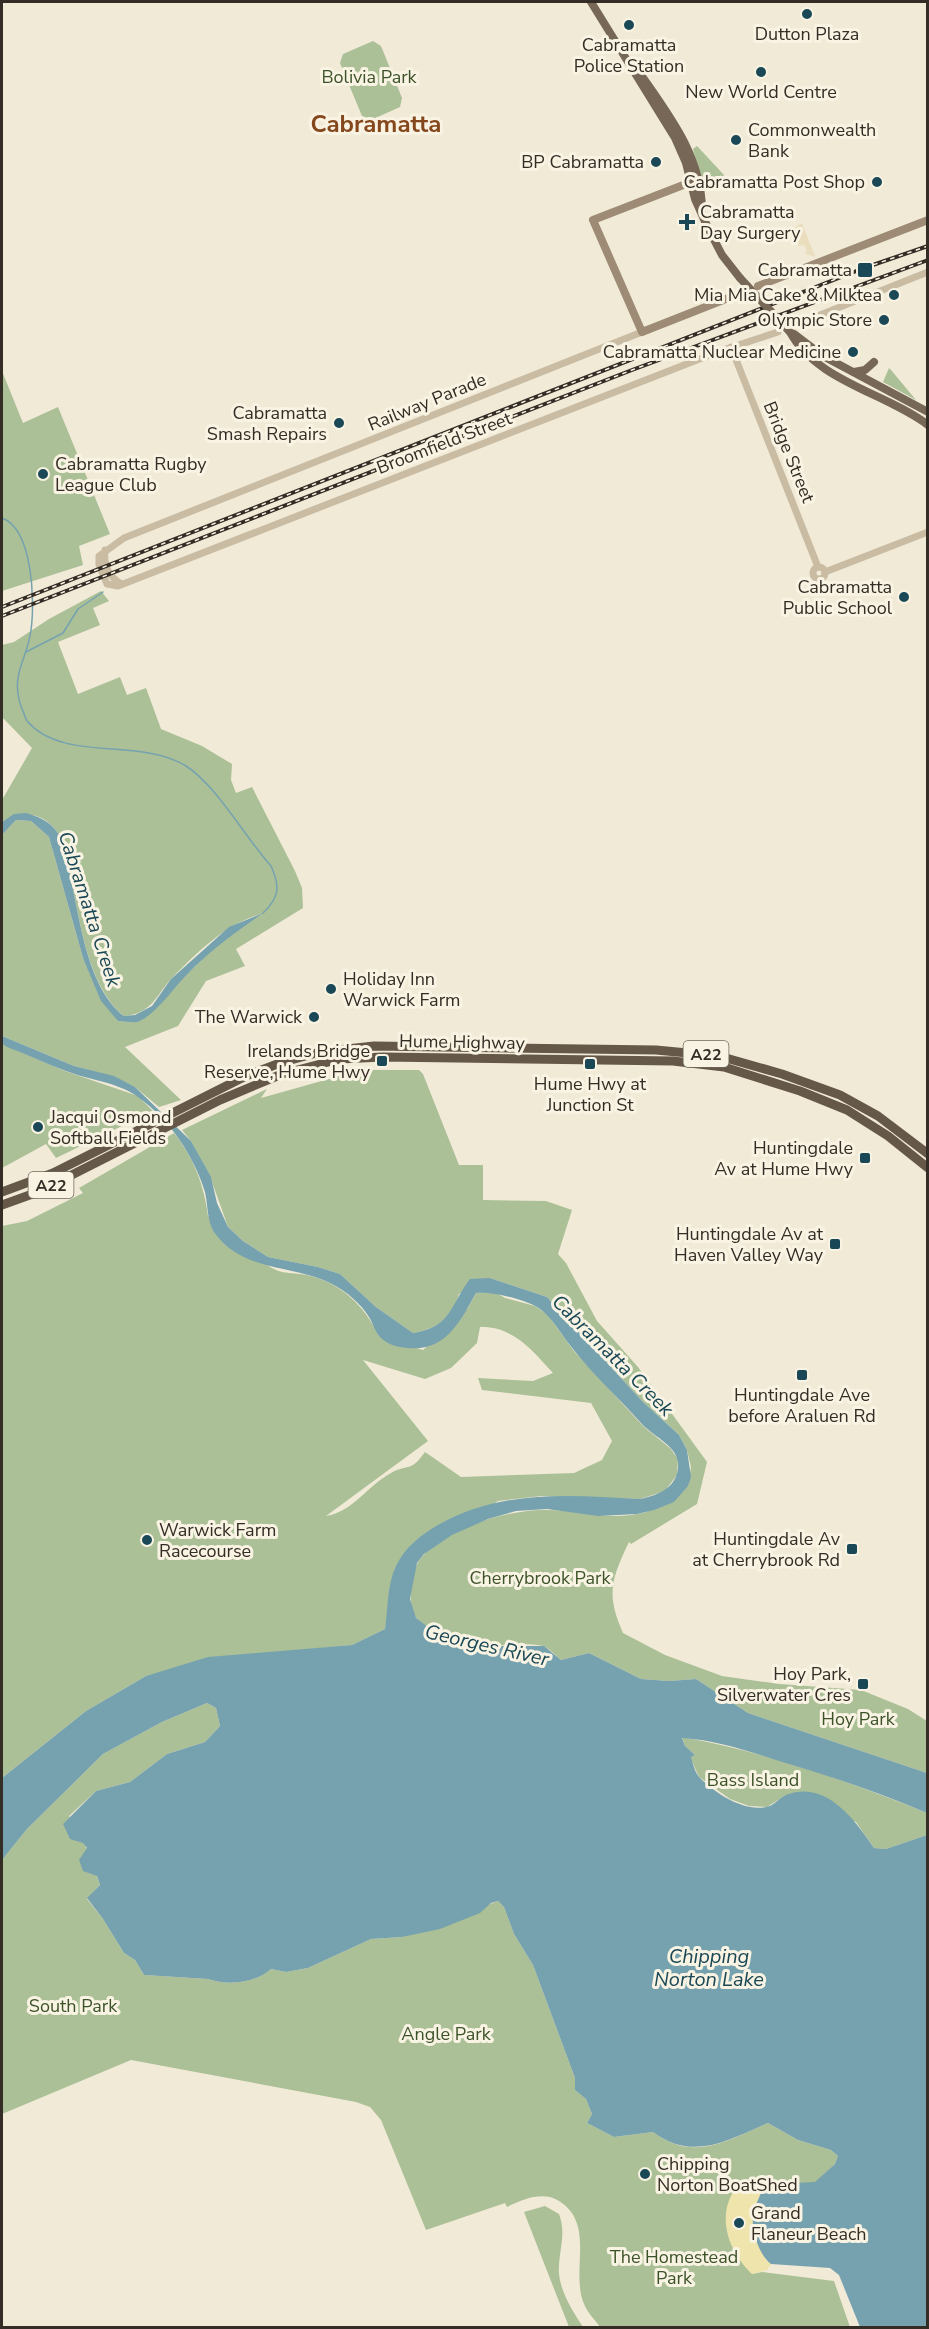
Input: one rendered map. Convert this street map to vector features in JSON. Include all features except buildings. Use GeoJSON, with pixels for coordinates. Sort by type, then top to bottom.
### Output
{"type":"FeatureCollection","features":[{"type":"Feature","properties":{"kind":"highway","name":"Hume Highway"},"geometry":{"type":"LineString","coordinates":[[2,1192],[53,1173],[143,1133],[280,1062],[340,1048],[460,1047],[684,1051],[733,1059],[827,1089],[878,1116],[927,1154]]}},
{"type":"Feature","properties":{"kind":"highway","name":"Hume Highway"},"geometry":{"type":"LineString","coordinates":[[188,1111],[282,1074],[340,1059],[383,1057],[673,1061],[724,1068],[825,1100],[865,1120],[927,1168]]}},
{"type":"Feature","properties":{"kind":"highway","name":"Hume Highway"},"geometry":{"type":"LineString","coordinates":[[2,1205],[38,1192],[143,1133]]}},
{"type":"Feature","properties":{"kind":"main road"},"geometry":{"type":"LineString","coordinates":[[591,2],[677,141],[695,199],[702,209],[715,242],[740,278],[793,328],[799,341],[826,368],[927,425]]}},
{"type":"Feature","properties":{"kind":"main road"},"geometry":{"type":"LineString","coordinates":[[629,62],[639,72],[686,143],[700,190],[702,209]]}},
{"type":"Feature","properties":{"kind":"main road"},"geometry":{"type":"LineString","coordinates":[[642,332],[593,220],[691,182]]}},
{"type":"Feature","properties":{"kind":"main road"},"geometry":{"type":"LineString","coordinates":[[758,286],[927,220]]}},
{"type":"Feature","properties":{"kind":"main road","name":"Railway Parade"},"geometry":{"type":"LineString","coordinates":[[642,332],[741,293]]}},
{"type":"Feature","properties":{"kind":"main road"},"geometry":{"type":"LineString","coordinates":[[799,341],[927,412]]}},
{"type":"Feature","properties":{"kind":"main road"},"geometry":{"type":"LineString","coordinates":[[854,372],[865,370],[874,362]]}},
{"type":"Feature","properties":{"kind":"main road"},"geometry":{"type":"LineString","coordinates":[[871,392],[875,383]]}},
{"type":"Feature","properties":{"kind":"street"},"geometry":{"type":"LineString","coordinates":[[793,328],[927,272]]}},
{"type":"Feature","properties":{"kind":"street","name":"Railway Parade"},"geometry":{"type":"LineString","coordinates":[[105,550],[124,538],[642,332]]}},
{"type":"Feature","properties":{"kind":"street","name":"Broomfield Street"},"geometry":{"type":"LineString","coordinates":[[105,550],[99,559],[102,574],[110,586],[122,584],[731,347],[778,332]]}},
{"type":"Feature","properties":{"kind":"street","name":"Bridge Street"},"geometry":{"type":"LineString","coordinates":[[731,347],[818,567]]}},
{"type":"Feature","properties":{"kind":"street"},"geometry":{"type":"LineString","coordinates":[[825,572],[818,567],[813,570],[815,578],[822,579],[825,572],[927,532]]}},
{"type":"Feature","properties":{"kind":"green space","name":"Bolivia Park"},"geometry":{"type":"Polygon","coordinates":[[[373,41],[381,46],[402,98],[400,107],[371,120],[362,116],[340,63],[343,54],[373,41]]]}},
{"type":"Feature","properties":{"kind":"green space"},"geometry":{"type":"Polygon","coordinates":[[[697,146],[724,175],[723,177],[701,178],[693,149],[697,146]]]}},
{"type":"Feature","properties":{"kind":"green space"},"geometry":{"type":"Polygon","coordinates":[[[889,368],[891,370],[916,400],[883,382],[889,368]]]}},
{"type":"Feature","properties":{"kind":"green space","name":"Cabramatta Rugby League Club"},"geometry":{"type":"Polygon","coordinates":[[[2,371],[23,423],[58,407],[110,534],[79,546],[83,565],[2,591],[2,371]]]}},
{"type":"Feature","properties":{"kind":"green space"},"geometry":{"type":"Polygon","coordinates":[[[101,591],[109,601],[93,608],[100,625],[58,642],[78,694],[120,677],[127,695],[146,688],[161,729],[202,746],[232,764],[231,780],[236,793],[252,787],[302,888],[303,908],[236,949],[245,966],[206,981],[178,1026],[125,1047],[181,1100],[159,1107],[135,1087],[114,1077],[74,1066],[2,1036],[2,835],[16,820],[31,821],[49,837],[83,958],[118,1021],[137,1022],[210,952],[232,933],[261,914],[224,931],[172,978],[147,1008],[141,1012],[124,1016],[111,1003],[93,969],[57,832],[45,820],[31,815],[16,816],[2,822],[2,800],[32,748],[2,717],[2,645],[14,642],[49,619],[101,591]]]}},
{"type":"Feature","properties":{"kind":"green space"},"geometry":{"type":"Polygon","coordinates":[[[2,1044],[65,1071],[138,1096],[153,1111],[56,1158],[46,1144],[2,1168],[2,1044]]]}},
{"type":"Feature","properties":{"kind":"green space"},"geometry":{"type":"Polygon","coordinates":[[[361,1070],[419,1070],[423,1074],[459,1165],[483,1165],[483,1200],[546,1201],[572,1210],[558,1254],[566,1263],[597,1321],[638,1367],[707,1462],[697,1504],[631,1544],[629,1542],[618,1567],[613,1587],[614,1608],[623,1633],[665,1655],[722,1676],[779,1684],[861,1690],[908,1709],[927,1721],[927,1773],[748,1713],[696,1679],[669,1681],[641,1679],[589,1653],[561,1660],[543,1646],[523,1644],[488,1646],[471,1643],[440,1633],[417,1619],[411,1605],[412,1579],[418,1563],[430,1549],[447,1537],[488,1519],[529,1511],[557,1510],[625,1516],[651,1510],[688,1486],[691,1467],[687,1450],[679,1435],[642,1401],[547,1297],[490,1278],[459,1294],[452,1310],[442,1321],[429,1329],[413,1333],[376,1307],[340,1274],[268,1257],[243,1241],[228,1227],[211,1179],[191,1141],[182,1130],[267,1089],[261,1098],[361,1070]]]}},
{"type":"Feature","properties":{"kind":"green space","name":"Warwick Farm Racecourse"},"geometry":{"type":"Polygon","coordinates":[[[174,1133],[197,1172],[208,1216],[251,1253],[274,1269],[307,1275],[341,1290],[359,1305],[379,1336],[423,1350],[468,1308],[476,1293],[493,1291],[505,1298],[535,1306],[548,1315],[573,1350],[644,1427],[670,1448],[678,1459],[677,1475],[665,1491],[640,1499],[541,1496],[498,1501],[395,1568],[385,1629],[352,1645],[241,1656],[146,1676],[86,1711],[2,1778],[2,1226],[27,1221],[83,1193],[79,1188],[174,1133]],[[480,1327],[477,1343],[451,1368],[425,1379],[363,1360],[428,1441],[326,1516],[352,1504],[383,1478],[412,1465],[425,1452],[461,1477],[574,1473],[602,1460],[612,1441],[591,1403],[482,1390],[478,1378],[533,1381],[553,1373],[521,1341],[492,1328],[480,1327]]]}},
{"type":"Feature","properties":{"kind":"green space"},"geometry":{"type":"Polygon","coordinates":[[[207,1703],[216,1708],[220,1726],[205,1742],[167,1754],[130,1782],[96,1791],[69,1816],[87,1849],[100,1885],[87,1899],[103,1919],[124,1953],[135,1960],[144,1975],[233,1983],[250,1980],[271,1969],[286,1972],[308,1968],[371,1939],[402,1937],[498,1901],[504,1907],[514,1934],[533,1965],[575,2078],[575,2090],[586,2099],[592,2114],[587,2123],[614,2137],[653,2132],[668,2141],[683,2146],[697,2147],[711,2146],[768,2123],[798,2140],[831,2150],[838,2156],[835,2164],[815,2183],[775,2184],[761,2192],[758,2182],[752,2274],[762,2272],[834,2281],[850,2327],[600,2327],[585,2307],[580,2291],[579,2235],[577,2222],[570,2211],[553,2198],[540,2196],[507,2207],[505,2203],[426,2230],[381,2120],[370,2107],[356,2102],[131,2060],[2,2114],[2,1860],[27,1829],[103,1754],[162,1722],[207,1703]]]}},
{"type":"Feature","properties":{"kind":"green space","name":"Bass Island"},"geometry":{"type":"Polygon","coordinates":[[[682,1737],[776,1759],[927,1813],[927,1835],[886,1849],[874,1848],[856,1822],[786,1795],[767,1807],[749,1806],[730,1799],[699,1777],[690,1757],[695,1755],[685,1746],[682,1737]]]}},
{"type":"Feature","properties":{"kind":"green space"},"geometry":{"type":"Polygon","coordinates":[[[545,2206],[559,2214],[562,2234],[560,2282],[566,2298],[583,2327],[569,2327],[524,2212],[545,2206]]]}},
{"type":"Feature","properties":{"kind":"sand","name":"Grand Flaneur Beach"},"geometry":{"type":"Polygon","coordinates":[[[758,2182],[761,2192],[753,2214],[766,2260],[771,2264],[767,2270],[752,2274],[736,2255],[727,2232],[726,2221],[730,2197],[737,2186],[758,2182]]]}},
{"type":"Feature","properties":{"kind":"shaded area"},"geometry":{"type":"Polygon","coordinates":[[[802,223],[815,257],[804,253],[807,251],[804,245],[799,246],[790,230],[802,223]]]}},
{"type":"Feature","properties":{"kind":"water"},"geometry":{"type":"Polygon","coordinates":[[[26,813],[47,822],[59,836],[86,949],[93,969],[111,1003],[124,1016],[135,1015],[152,1006],[171,979],[229,927],[263,913],[202,960],[146,1017],[137,1022],[118,1021],[101,1001],[83,958],[49,837],[31,821],[16,820],[2,835],[2,822],[14,814],[26,813]]]}},
{"type":"Feature","properties":{"kind":"water","name":"Chipping Norton Lake"},"geometry":{"type":"Polygon","coordinates":[[[2,1036],[74,1066],[114,1076],[135,1087],[191,1141],[211,1177],[217,1203],[228,1227],[243,1241],[268,1257],[340,1274],[376,1307],[413,1333],[436,1326],[443,1320],[470,1279],[490,1278],[547,1297],[642,1401],[679,1435],[687,1450],[691,1477],[688,1486],[674,1502],[637,1514],[598,1516],[547,1509],[516,1511],[488,1519],[452,1535],[424,1554],[417,1563],[410,1599],[416,1618],[432,1630],[484,1646],[544,1646],[561,1660],[589,1653],[641,1679],[669,1681],[696,1679],[748,1713],[927,1773],[927,1813],[852,1784],[753,1753],[718,1743],[682,1738],[685,1746],[695,1755],[691,1757],[695,1771],[700,1778],[714,1790],[739,1804],[757,1808],[766,1807],[786,1795],[800,1792],[814,1793],[838,1805],[858,1826],[874,1848],[886,1849],[927,1835],[927,2327],[860,2327],[839,2275],[830,2268],[771,2264],[763,2255],[753,2228],[754,2209],[761,2192],[775,2184],[815,2182],[835,2164],[838,2156],[831,2150],[798,2140],[768,2123],[725,2141],[696,2147],[682,2146],[653,2132],[614,2137],[587,2123],[592,2114],[586,2099],[575,2090],[575,2078],[533,1965],[514,1934],[504,1907],[498,1901],[491,1903],[480,1913],[440,1929],[402,1937],[371,1939],[308,1968],[286,1972],[271,1969],[250,1980],[233,1983],[144,1975],[135,1960],[124,1953],[87,1898],[100,1885],[97,1876],[83,1871],[79,1860],[87,1848],[83,1843],[70,1839],[63,1824],[96,1791],[130,1782],[167,1754],[205,1742],[220,1726],[216,1708],[207,1703],[162,1722],[103,1754],[27,1829],[2,1860],[2,1778],[86,1711],[146,1676],[208,1657],[352,1645],[385,1629],[389,1589],[396,1566],[414,1542],[438,1525],[462,1513],[511,1500],[562,1496],[640,1499],[667,1488],[676,1477],[678,1462],[673,1450],[645,1427],[589,1368],[548,1316],[531,1304],[498,1294],[476,1293],[457,1324],[442,1340],[421,1348],[400,1347],[383,1340],[362,1307],[332,1284],[239,1255],[214,1232],[209,1218],[205,1192],[194,1165],[179,1140],[150,1106],[121,1088],[75,1074],[7,1047],[2,1044],[2,1036]]]}},
{"type":"Feature","properties":{"kind":"waterway","name":"Cabramatta Creek"},"geometry":{"type":"LineString","coordinates":[[2,518],[12,525],[20,536],[30,568],[33,602],[31,630],[17,687],[18,697],[27,721],[42,734],[61,742],[147,753],[167,757],[186,766],[219,798],[271,866],[277,891],[273,902],[263,913]]}},
{"type":"Feature","properties":{"kind":"waterway"},"geometry":{"type":"LineString","coordinates":[[26,652],[63,633],[78,609],[103,592]]}},
{"type":"Feature","properties":{"kind":"railway"},"geometry":{"type":"LineString","coordinates":[[2,607],[864,268],[928,246]]}},
{"type":"Feature","properties":{"kind":"railway"},"geometry":{"type":"LineString","coordinates":[[2,616],[632,370],[928,260]]}},
{"type":"Feature","properties":{"kind":"place","name":"Dutton Plaza"},"geometry":{"type":"Point","coordinates":[807,14]}},
{"type":"Feature","properties":{"kind":"place","name":"Cabramatta Police Station"},"geometry":{"type":"Point","coordinates":[629,25]}},
{"type":"Feature","properties":{"kind":"place","name":"New World Centre"},"geometry":{"type":"Point","coordinates":[761,72]}},
{"type":"Feature","properties":{"kind":"place","name":"Commonwealth Bank"},"geometry":{"type":"Point","coordinates":[736,140]}},
{"type":"Feature","properties":{"kind":"place","name":"BP Cabramatta"},"geometry":{"type":"Point","coordinates":[656,162]}},
{"type":"Feature","properties":{"kind":"place","name":"Cabramatta Post Shop"},"geometry":{"type":"Point","coordinates":[877,182]}},
{"type":"Feature","properties":{"kind":"place","name":"Cabramatta Day Surgery"},"geometry":{"type":"Point","coordinates":[687,222]}},
{"type":"Feature","properties":{"kind":"place","name":"Cabramatta"},"geometry":{"type":"Point","coordinates":[865,270]}},
{"type":"Feature","properties":{"kind":"place","name":"Mia Mia Cake & Milktea"},"geometry":{"type":"Point","coordinates":[894,295]}},
{"type":"Feature","properties":{"kind":"place","name":"Olympic Store"},"geometry":{"type":"Point","coordinates":[884,320]}},
{"type":"Feature","properties":{"kind":"place","name":"Cabramatta Nuclear Medicine"},"geometry":{"type":"Point","coordinates":[853,352]}},
{"type":"Feature","properties":{"kind":"place","name":"Cabramatta Smash Repairs"},"geometry":{"type":"Point","coordinates":[339,423]}},
{"type":"Feature","properties":{"kind":"place","name":"Cabramatta Rugby League Club"},"geometry":{"type":"Point","coordinates":[43,474]}},
{"type":"Feature","properties":{"kind":"place","name":"Cabramatta Public School"},"geometry":{"type":"Point","coordinates":[904,597]}},
{"type":"Feature","properties":{"kind":"place","name":"Holiday Inn Warwick Farm"},"geometry":{"type":"Point","coordinates":[331,989]}},
{"type":"Feature","properties":{"kind":"place","name":"The Warwick"},"geometry":{"type":"Point","coordinates":[314,1017]}},
{"type":"Feature","properties":{"kind":"place","name":"Irelands Bridge Reserve, Hume Hwy"},"geometry":{"type":"Point","coordinates":[382,1061]}},
{"type":"Feature","properties":{"kind":"place","name":"Hume Hwy at Junction St"},"geometry":{"type":"Point","coordinates":[590,1064]}},
{"type":"Feature","properties":{"kind":"place","name":"Jacqui Osmond Softball Fields"},"geometry":{"type":"Point","coordinates":[38,1127]}},
{"type":"Feature","properties":{"kind":"place","name":"Huntingdale Av at Hume Hwy"},"geometry":{"type":"Point","coordinates":[865,1158]}},
{"type":"Feature","properties":{"kind":"place","name":"Huntingdale Av at Haven Valley Way"},"geometry":{"type":"Point","coordinates":[835,1244]}},
{"type":"Feature","properties":{"kind":"place","name":"Huntingdale Ave before Araluen Rd"},"geometry":{"type":"Point","coordinates":[802,1375]}},
{"type":"Feature","properties":{"kind":"place","name":"Warwick Farm Racecourse"},"geometry":{"type":"Point","coordinates":[147,1540]}},
{"type":"Feature","properties":{"kind":"place","name":"Huntingdale Av at Cherrybrook Rd"},"geometry":{"type":"Point","coordinates":[852,1549]}},
{"type":"Feature","properties":{"kind":"place","name":"Hoy Park, Silverwater Cres"},"geometry":{"type":"Point","coordinates":[863,1684]}},
{"type":"Feature","properties":{"kind":"place","name":"Chipping Norton BoatShed"},"geometry":{"type":"Point","coordinates":[645,2174]}},
{"type":"Feature","properties":{"kind":"place","name":"Grand Flaneur Beach"},"geometry":{"type":"Point","coordinates":[739,2223]}},
{"type":"Feature","properties":{"kind":"district","name":"Cabramatta"},"geometry":{"type":"Point","coordinates":[376,124]}},
{"type":"Feature","properties":{"kind":"park label","name":"Cherrybrook Park"},"geometry":{"type":"Point","coordinates":[540,1578]}},
{"type":"Feature","properties":{"kind":"park label","name":"Hoy Park"},"geometry":{"type":"Point","coordinates":[858,1719]}},
{"type":"Feature","properties":{"kind":"park label","name":"South Park"},"geometry":{"type":"Point","coordinates":[73,2006]}},
{"type":"Feature","properties":{"kind":"park label","name":"Angle Park"},"geometry":{"type":"Point","coordinates":[446,2034]}},
{"type":"Feature","properties":{"kind":"park label","name":"The Homestead Park"},"geometry":{"type":"Point","coordinates":[674,2267]}},
{"type":"Feature","properties":{"kind":"water label","name":"Georges River"},"geometry":{"type":"Point","coordinates":[487,1645]}}]}
